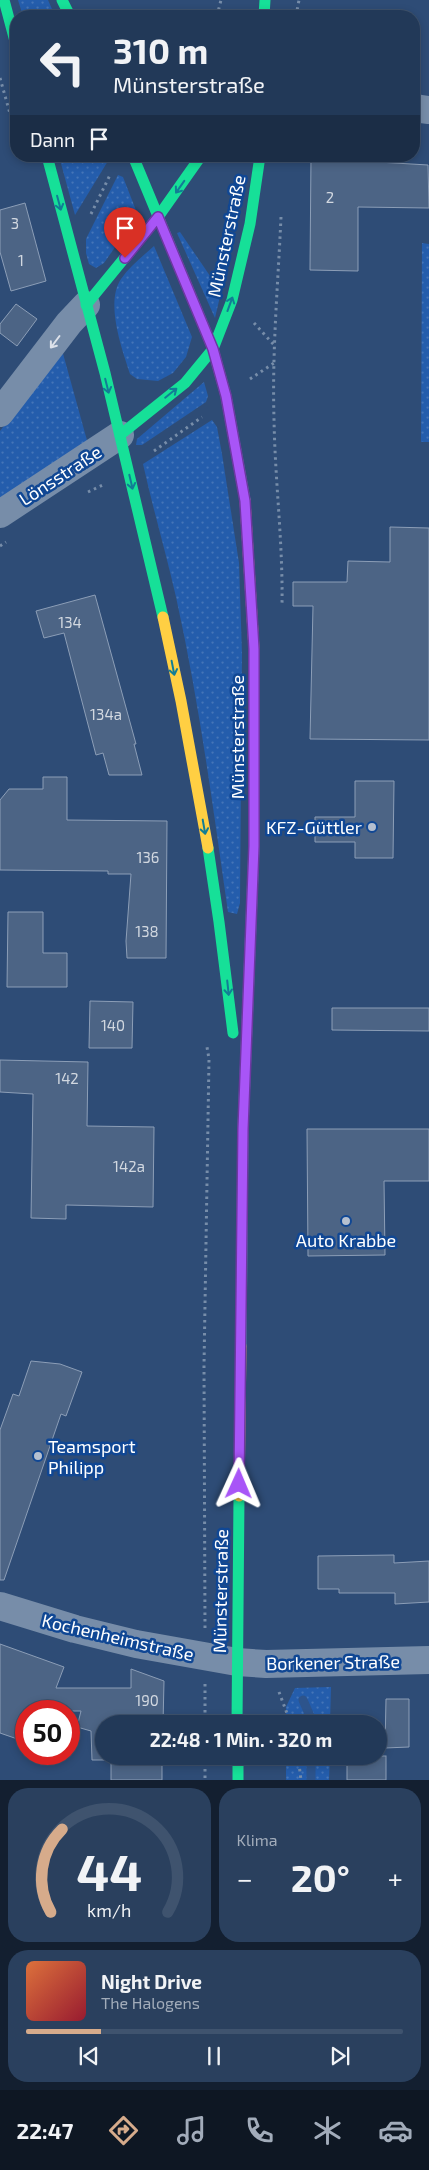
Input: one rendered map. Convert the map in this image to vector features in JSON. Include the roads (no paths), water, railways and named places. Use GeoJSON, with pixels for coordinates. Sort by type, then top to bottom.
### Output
{"type":"FeatureCollection","features":[{"type":"Feature","properties":{"kind":"main road"},"geometry":{"type":"LineString","coordinates":[[4,0],[10,22]]}},
{"type":"Feature","properties":{"kind":"main road","name":"Münsterstraße"},"geometry":{"type":"LineString","coordinates":[[49,162],[120,435],[163,620],[200,805],[224,946],[243,1129]]}},
{"type":"Feature","properties":{"kind":"main road","name":"Münsterstraße"},"geometry":{"type":"LineString","coordinates":[[135,162],[213,349],[226,396],[245,501],[254,649],[254,846],[243,1129],[237,1715]]}},
{"type":"Feature","properties":{"kind":"main road"},"geometry":{"type":"LineString","coordinates":[[86,305],[158,217],[197,162]]}},
{"type":"Feature","properties":{"kind":"main road","name":"Münsterstraße"},"geometry":{"type":"LineString","coordinates":[[120,435],[184,383],[213,349],[232,300],[250,224],[259,162]]}},
{"type":"Feature","properties":{"kind":"main road"},"geometry":{"type":"LineString","coordinates":[[238,1765],[238,1780]]}},
{"type":"Feature","properties":{"kind":"street"},"geometry":{"type":"LineString","coordinates":[[0,413],[86,305]]}},
{"type":"Feature","properties":{"kind":"street","name":"Lönsstraße"},"geometry":{"type":"LineString","coordinates":[[0,514],[120,435]]}},
{"type":"Feature","properties":{"kind":"street","name":"Kochenheimstraße"},"geometry":{"type":"LineString","coordinates":[[0,1606],[92,1634],[237,1662]]}},
{"type":"Feature","properties":{"kind":"street","name":"Borkener Straße"},"geometry":{"type":"LineString","coordinates":[[237,1662],[266,1664],[429,1660]]}},
{"type":"Feature","properties":{"kind":"waterway"},"geometry":{"type":"LineString","coordinates":[[303,1700],[310,1715]]}},
{"type":"Feature","properties":{"kind":"waterway"},"geometry":{"type":"LineString","coordinates":[[311,1765],[311,1780]]}},
{"type":"Feature","properties":{"kind":"place","name":"KFZ-Güttler"},"geometry":{"type":"Point","coordinates":[372,827]}},
{"type":"Feature","properties":{"kind":"place","name":"Auto Krabbe"},"geometry":{"type":"Point","coordinates":[346,1221]}},
{"type":"Feature","properties":{"kind":"place","name":"Teamsport Philipp"},"geometry":{"type":"Point","coordinates":[38,1456]}}]}
